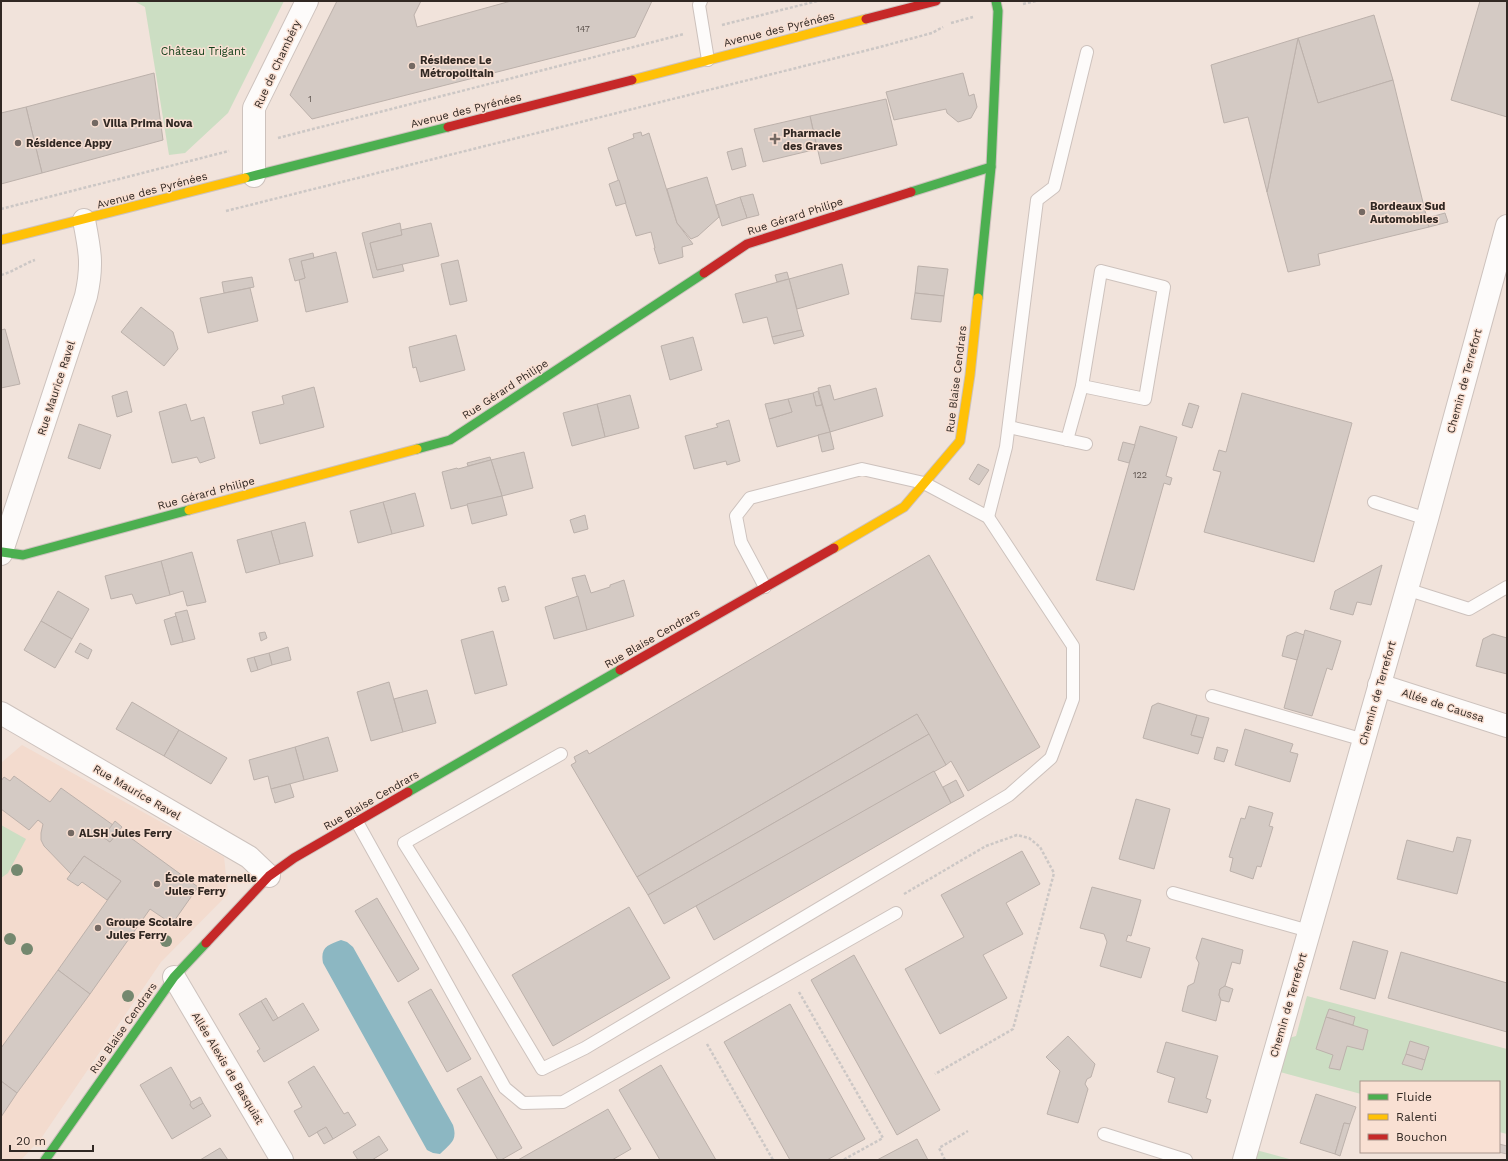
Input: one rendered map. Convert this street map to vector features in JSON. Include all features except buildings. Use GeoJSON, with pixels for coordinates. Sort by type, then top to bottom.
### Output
{"type":"FeatureCollection","features":[{"type":"Feature","properties":{"kind":"street","name":"Rue de Chambéry"},"geometry":{"type":"LineString","coordinates":[[254,176],[254,108],[307,1]]}},
{"type":"Feature","properties":{"kind":"street","name":"Avenue des Pyrénées"},"geometry":{"type":"LineString","coordinates":[[1,240],[936,1]]}},
{"type":"Feature","properties":{"kind":"street","name":"Rue Blaise Cendrars"},"geometry":{"type":"LineString","coordinates":[[45,1160],[174,977],[269,876],[294,858],[904,507],[960,441],[970,375],[991,167],[998,10],[996,1]]}},
{"type":"Feature","properties":{"kind":"street","name":"Rue Gérard Philipe"},"geometry":{"type":"LineString","coordinates":[[1,553],[23,555],[450,440],[747,244],[991,167]]}},
{"type":"Feature","properties":{"kind":"street","name":"Rue Maurice Ravel"},"geometry":{"type":"LineString","coordinates":[[1,553],[86,296],[90,278],[91,259],[84,220]]}},
{"type":"Feature","properties":{"kind":"street","name":"Chemin de Terrefort"},"geometry":{"type":"LineString","coordinates":[[1244,1160],[1427,519],[1507,226]]}},
{"type":"Feature","properties":{"kind":"street","name":"Allée de Caussa"},"geometry":{"type":"LineString","coordinates":[[1379,685],[1507,726]]}},
{"type":"Feature","properties":{"kind":"street","name":"Rue Maurice Ravel"},"geometry":{"type":"LineString","coordinates":[[1,713],[249,857],[269,876]]}},
{"type":"Feature","properties":{"kind":"street","name":"Allée Alexis de Basquiat"},"geometry":{"type":"LineString","coordinates":[[174,977],[282,1160]]}},
{"type":"Feature","properties":{"kind":"lane"},"geometry":{"type":"LineString","coordinates":[[701,1],[699,5],[708,60]]}},
{"type":"Feature","properties":{"kind":"lane"},"geometry":{"type":"LineString","coordinates":[[988,518],[1006,447],[1037,200],[1054,188],[1087,52]]}},
{"type":"Feature","properties":{"kind":"lane"},"geometry":{"type":"LineString","coordinates":[[1067,440],[1082,386],[1101,271],[1164,288],[1145,399],[1082,386]]}},
{"type":"Feature","properties":{"kind":"lane"},"geometry":{"type":"LineString","coordinates":[[1009,427],[1086,444]]}},
{"type":"Feature","properties":{"kind":"lane"},"geometry":{"type":"LineString","coordinates":[[561,754],[404,843],[460,932],[542,1069],[585,1048],[1009,795],[1051,758],[1073,699],[1073,646],[988,518],[924,483],[862,469],[750,498],[736,516],[741,542],[765,587]]}},
{"type":"Feature","properties":{"kind":"lane"},"geometry":{"type":"LineString","coordinates":[[1374,502],[1427,519]]}},
{"type":"Feature","properties":{"kind":"lane"},"geometry":{"type":"LineString","coordinates":[[1406,589],[1469,609],[1507,587]]}},
{"type":"Feature","properties":{"kind":"lane"},"geometry":{"type":"LineString","coordinates":[[1212,696],[1364,740]]}},
{"type":"Feature","properties":{"kind":"lane"},"geometry":{"type":"LineString","coordinates":[[357,822],[505,1088],[523,1103],[562,1102],[896,913]]}},
{"type":"Feature","properties":{"kind":"lane"},"geometry":{"type":"LineString","coordinates":[[1173,894],[1309,931]]}},
{"type":"Feature","properties":{"kind":"lane"},"geometry":{"type":"LineString","coordinates":[[1104,1134],[1186,1160]]}},
{"type":"Feature","properties":{"kind":"path"},"geometry":{"type":"LineString","coordinates":[[1,209],[817,1]]}},
{"type":"Feature","properties":{"kind":"path"},"geometry":{"type":"LineString","coordinates":[[221,212],[876,48],[932,32],[953,22],[1036,1]]}},
{"type":"Feature","properties":{"kind":"path"},"geometry":{"type":"LineString","coordinates":[[1,275],[10,273],[23,264],[37,259]]}},
{"type":"Feature","properties":{"kind":"path"},"geometry":{"type":"LineString","coordinates":[[903,894],[986,846],[1017,835],[1029,838],[1040,846],[1054,873],[1013,1029],[935,1074]]}},
{"type":"Feature","properties":{"kind":"path"},"geometry":{"type":"LineString","coordinates":[[789,974],[883,1138],[843,1160]]}},
{"type":"Feature","properties":{"kind":"path"},"geometry":{"type":"LineString","coordinates":[[697,1026],[773,1160]]}},
{"type":"Feature","properties":{"kind":"path"},"geometry":{"type":"LineString","coordinates":[[945,1160],[939,1148],[968,1131]]}},
{"type":"Feature","properties":{"kind":"shaded area","name":"Groupe Scolaire Jules Ferry"},"geometry":{"type":"Polygon","coordinates":[[[22,745],[224,857],[228,894],[161,962],[42,1137],[21,1160],[1,1160],[1,763],[22,745]]]}},
{"type":"Feature","properties":{"kind":"green space","name":"Château Trigant"},"geometry":{"type":"Polygon","coordinates":[[[134,1],[284,1],[228,113],[185,153],[169,155],[145,7],[134,1]]]}},
{"type":"Feature","properties":{"kind":"green space"},"geometry":{"type":"Polygon","coordinates":[[[1,825],[26,839],[8,873],[1,878],[1,825]]]}},
{"type":"Feature","properties":{"kind":"green space"},"geometry":{"type":"Polygon","coordinates":[[[1307,996],[1507,1049],[1507,1134],[1500,1132],[1500,1081],[1360,1081],[1360,1094],[1280,1072],[1289,1038],[1296,1036],[1307,996]]]}},
{"type":"Feature","properties":{"kind":"green space"},"geometry":{"type":"Polygon","coordinates":[[[1256,1150],[1293,1160],[1253,1160],[1256,1150]]]}},
{"type":"Feature","properties":{"kind":"water"},"geometry":{"type":"Polygon","coordinates":[[[341,940],[347,942],[353,947],[453,1125],[454,1139],[440,1154],[427,1150],[323,963],[322,958],[326,947],[341,940]]]}},
{"type":"Feature","properties":{"kind":"traffic: fast"},"geometry":{"type":"LineString","coordinates":[[978,298],[991,167],[998,11],[996,1]]}},
{"type":"Feature","properties":{"kind":"traffic: fast"},"geometry":{"type":"LineString","coordinates":[[245,178],[448,127]]}},
{"type":"Feature","properties":{"kind":"traffic: fast"},"geometry":{"type":"LineString","coordinates":[[911,192],[991,167]]}},
{"type":"Feature","properties":{"kind":"traffic: fast"},"geometry":{"type":"LineString","coordinates":[[417,449],[450,440],[704,273]]}},
{"type":"Feature","properties":{"kind":"traffic: fast"},"geometry":{"type":"LineString","coordinates":[[2,552],[23,555],[189,510]]}},
{"type":"Feature","properties":{"kind":"traffic: fast"},"geometry":{"type":"LineString","coordinates":[[408,792],[620,670]]}},
{"type":"Feature","properties":{"kind":"traffic: fast"},"geometry":{"type":"LineString","coordinates":[[45,1160],[174,977],[206,943]]}},
{"type":"Feature","properties":{"kind":"traffic: slow"},"geometry":{"type":"LineString","coordinates":[[632,80],[866,19]]}},
{"type":"Feature","properties":{"kind":"traffic: slow"},"geometry":{"type":"LineString","coordinates":[[1,240],[245,178]]}},
{"type":"Feature","properties":{"kind":"traffic: slow"},"geometry":{"type":"LineString","coordinates":[[834,548],[904,507],[960,441],[970,375],[978,298]]}},
{"type":"Feature","properties":{"kind":"traffic: slow"},"geometry":{"type":"LineString","coordinates":[[189,510],[417,449]]}},
{"type":"Feature","properties":{"kind":"traffic: jam"},"geometry":{"type":"LineString","coordinates":[[866,19],[936,1]]}},
{"type":"Feature","properties":{"kind":"traffic: jam"},"geometry":{"type":"LineString","coordinates":[[448,127],[632,80]]}},
{"type":"Feature","properties":{"kind":"traffic: jam"},"geometry":{"type":"LineString","coordinates":[[704,273],[747,244],[911,192]]}},
{"type":"Feature","properties":{"kind":"traffic: jam"},"geometry":{"type":"LineString","coordinates":[[620,670],[834,548]]}},
{"type":"Feature","properties":{"kind":"traffic: jam"},"geometry":{"type":"LineString","coordinates":[[206,943],[269,876],[294,858],[408,792]]}},
{"type":"Feature","properties":{"kind":"place","name":"Résidence Le Métropolitain"},"geometry":{"type":"Point","coordinates":[412,66]}},
{"type":"Feature","properties":{"kind":"place","name":"Villa Prima Nova"},"geometry":{"type":"Point","coordinates":[95,123]}},
{"type":"Feature","properties":{"kind":"place","name":"Pharmacie des Graves"},"geometry":{"type":"Point","coordinates":[775,139]}},
{"type":"Feature","properties":{"kind":"place","name":"Résidence Appy"},"geometry":{"type":"Point","coordinates":[18,143]}},
{"type":"Feature","properties":{"kind":"place","name":"Bordeaux Sud Automobiles"},"geometry":{"type":"Point","coordinates":[1362,212]}},
{"type":"Feature","properties":{"kind":"place","name":"ALSH Jules Ferry"},"geometry":{"type":"Point","coordinates":[71,833]}},
{"type":"Feature","properties":{"kind":"place","name":"École maternelle Jules Ferry"},"geometry":{"type":"Point","coordinates":[157,884]}},
{"type":"Feature","properties":{"kind":"place","name":"Groupe Scolaire Jules Ferry"},"geometry":{"type":"Point","coordinates":[98,928]}}]}
